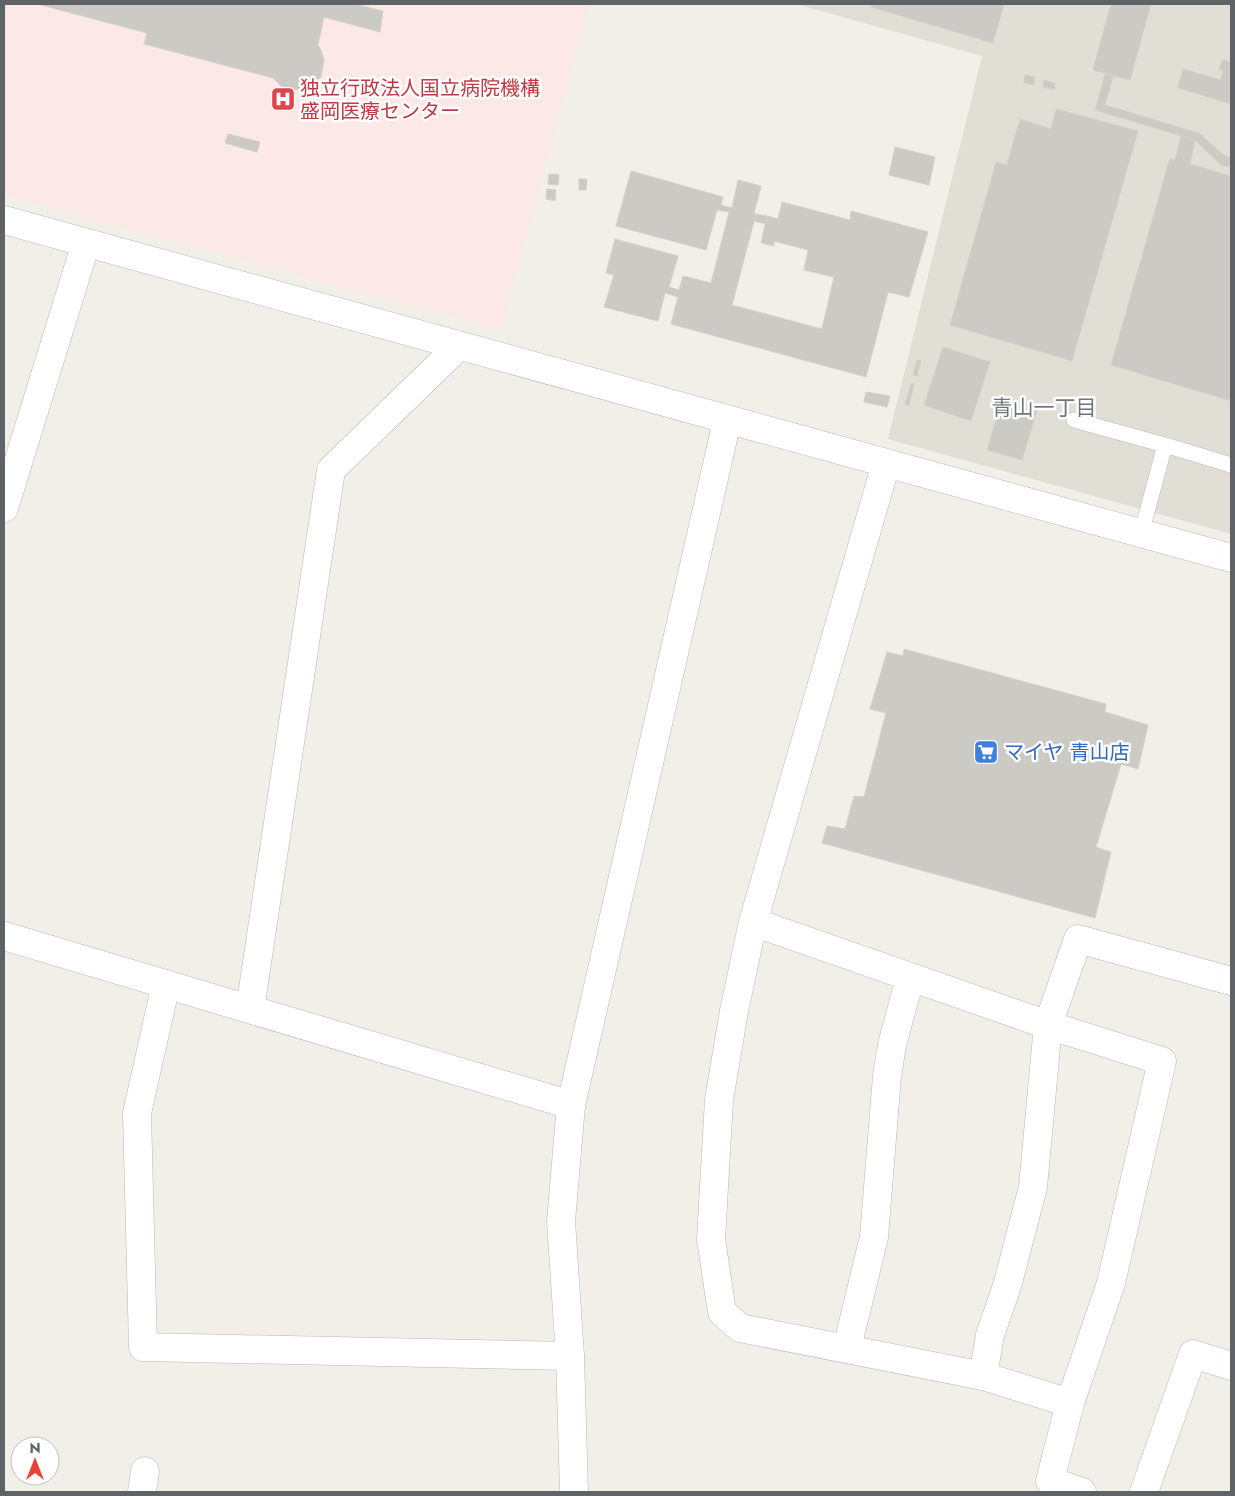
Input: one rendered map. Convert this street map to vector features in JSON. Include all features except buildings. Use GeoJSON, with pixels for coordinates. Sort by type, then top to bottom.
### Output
{"type":"FeatureCollection","features":[{"type":"Feature","properties":{"kind":"street"},"geometry":{"type":"LineString","coordinates":[[4,220],[728,421],[1231,558]]}},
{"type":"Feature","properties":{"kind":"street"},"geometry":{"type":"LineString","coordinates":[[4,508],[86,242]]}},
{"type":"Feature","properties":{"kind":"street"},"geometry":{"type":"LineString","coordinates":[[250,1009],[330,470],[459,346]]}},
{"type":"Feature","properties":{"kind":"street"},"geometry":{"type":"LineString","coordinates":[[574,1492],[570,1356],[561,1221],[571,1105],[728,421]]}},
{"type":"Feature","properties":{"kind":"street"},"geometry":{"type":"LineString","coordinates":[[886,464],[753,922],[734,1011],[718,1119],[712,1240],[722,1312],[740,1328],[983,1376],[1070,1403]]}},
{"type":"Feature","properties":{"kind":"street"},"geometry":{"type":"LineString","coordinates":[[753,922],[1048,1025],[1162,1061],[1111,1283],[1070,1403],[1050,1481],[1082,1492]]}},
{"type":"Feature","properties":{"kind":"street"},"geometry":{"type":"LineString","coordinates":[[4,936],[571,1105]]}},
{"type":"Feature","properties":{"kind":"street"},"geometry":{"type":"LineString","coordinates":[[983,1376],[990,1335],[1009,1277],[1033,1187],[1048,1025],[1078,939],[1231,981]]}},
{"type":"Feature","properties":{"kind":"street"},"geometry":{"type":"LineString","coordinates":[[847,1348],[874,1237],[887,1076],[891,1053],[906,993],[913,978]]}},
{"type":"Feature","properties":{"kind":"street"},"geometry":{"type":"LineString","coordinates":[[166,984],[137,1113],[143,1346],[570,1356]]}},
{"type":"Feature","properties":{"kind":"street"},"geometry":{"type":"LineString","coordinates":[[1144,1492],[1193,1354],[1231,1366]]}},
{"type":"Feature","properties":{"kind":"lane"},"geometry":{"type":"LineString","coordinates":[[1074,420],[1231,464]]}},
{"type":"Feature","properties":{"kind":"lane"},"geometry":{"type":"LineString","coordinates":[[1141,534],[1165,445]]}},
{"type":"Feature","properties":{"kind":"shaded area","name":"独立行政法人国立病院機構 盛岡医療センター"},"geometry":{"type":"Polygon","coordinates":[[[4,4],[588,4],[500,329],[4,195],[4,4]]]}},
{"type":"Feature","properties":{"kind":"shaded area"},"geometry":{"type":"Polygon","coordinates":[[[796,4],[1231,4],[1231,534],[888,439],[982,56],[796,4]]]}},
{"type":"Feature","properties":{"kind":"place","name":"独立行政法人国立病院機構 盛岡医療センター"},"geometry":{"type":"Point","coordinates":[283,99]}},
{"type":"Feature","properties":{"kind":"place","name":"マイヤ 青山店"},"geometry":{"type":"Point","coordinates":[986,752]}},
{"type":"Feature","properties":{"kind":"district","name":"青山一丁目"},"geometry":{"type":"Point","coordinates":[1044,408]}}]}
